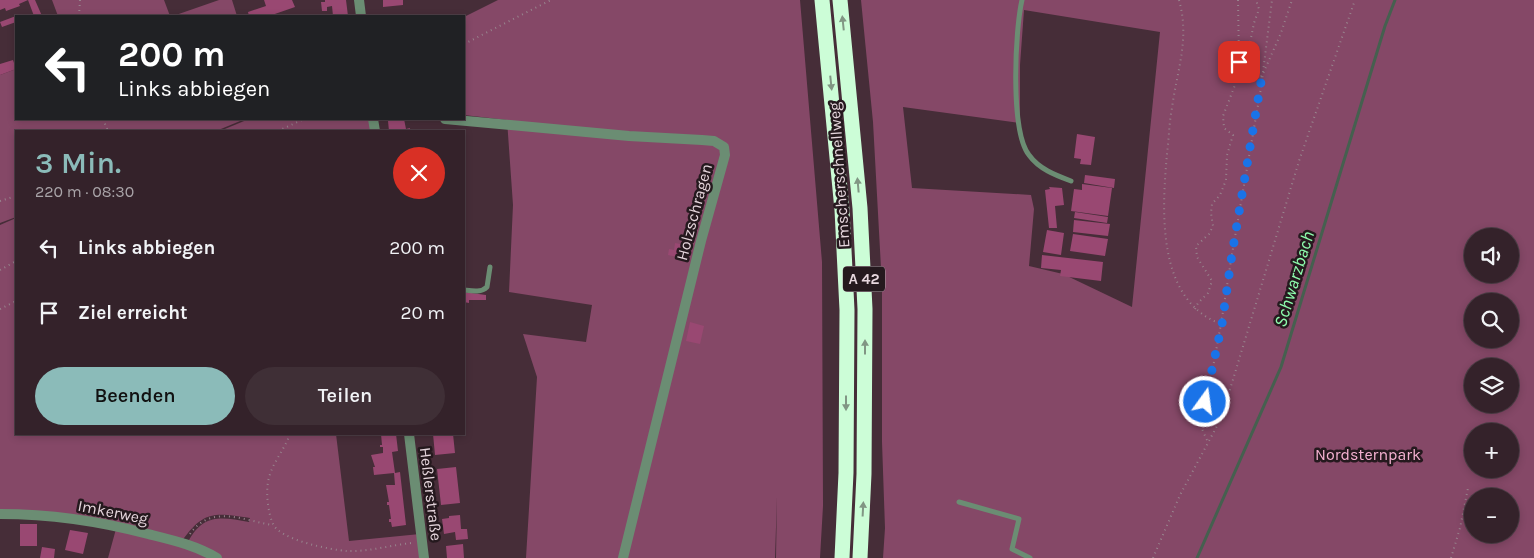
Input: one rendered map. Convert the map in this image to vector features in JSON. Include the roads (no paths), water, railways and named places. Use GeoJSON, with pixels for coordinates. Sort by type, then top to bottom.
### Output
{"type":"FeatureCollection","features":[{"type":"Feature","properties":{"kind":"highway","name":"Emscherschnellweg"},"geometry":{"type":"LineString","coordinates":[[822,0],[842,210],[847,310],[846,473],[842,558]]}},
{"type":"Feature","properties":{"kind":"highway","name":"Emscherschnellweg"},"geometry":{"type":"LineString","coordinates":[[840,0],[860,208],[865,309],[864,474],[860,558]]}},
{"type":"Feature","properties":{"kind":"street"},"geometry":{"type":"LineString","coordinates":[[359,0],[361,15]]}},
{"type":"Feature","properties":{"kind":"street","name":"Holzschragen"},"geometry":{"type":"LineString","coordinates":[[455,120],[714,141],[724,146],[724,161],[701,241],[623,558]]}},
{"type":"Feature","properties":{"kind":"street","name":"Heßlerstraße"},"geometry":{"type":"LineString","coordinates":[[409,435],[424,558]]}},
{"type":"Feature","properties":{"kind":"street","name":"Imkerweg"},"geometry":{"type":"LineString","coordinates":[[0,514],[58,516],[135,530],[185,543],[217,558]]}},
{"type":"Feature","properties":{"kind":"lane"},"geometry":{"type":"LineString","coordinates":[[1022,0],[1018,22],[1016,105],[1019,130],[1028,155],[1046,171],[1071,181]]}},
{"type":"Feature","properties":{"kind":"lane"},"geometry":{"type":"LineString","coordinates":[[465,290],[478,291],[485,289],[487,287],[490,267]]}},
{"type":"Feature","properties":{"kind":"lane"},"geometry":{"type":"LineString","coordinates":[[959,502],[1018,519],[1012,549],[1030,558]]}},
{"type":"Feature","properties":{"kind":"waterway","name":"Schwarzbach"},"geometry":{"type":"LineString","coordinates":[[1197,558],[1281,367],[1385,26],[1395,0]]}},
{"type":"Feature","properties":{"kind":"park label","name":"Nordsternpark"},"geometry":{"type":"Point","coordinates":[1368,454]}}]}
